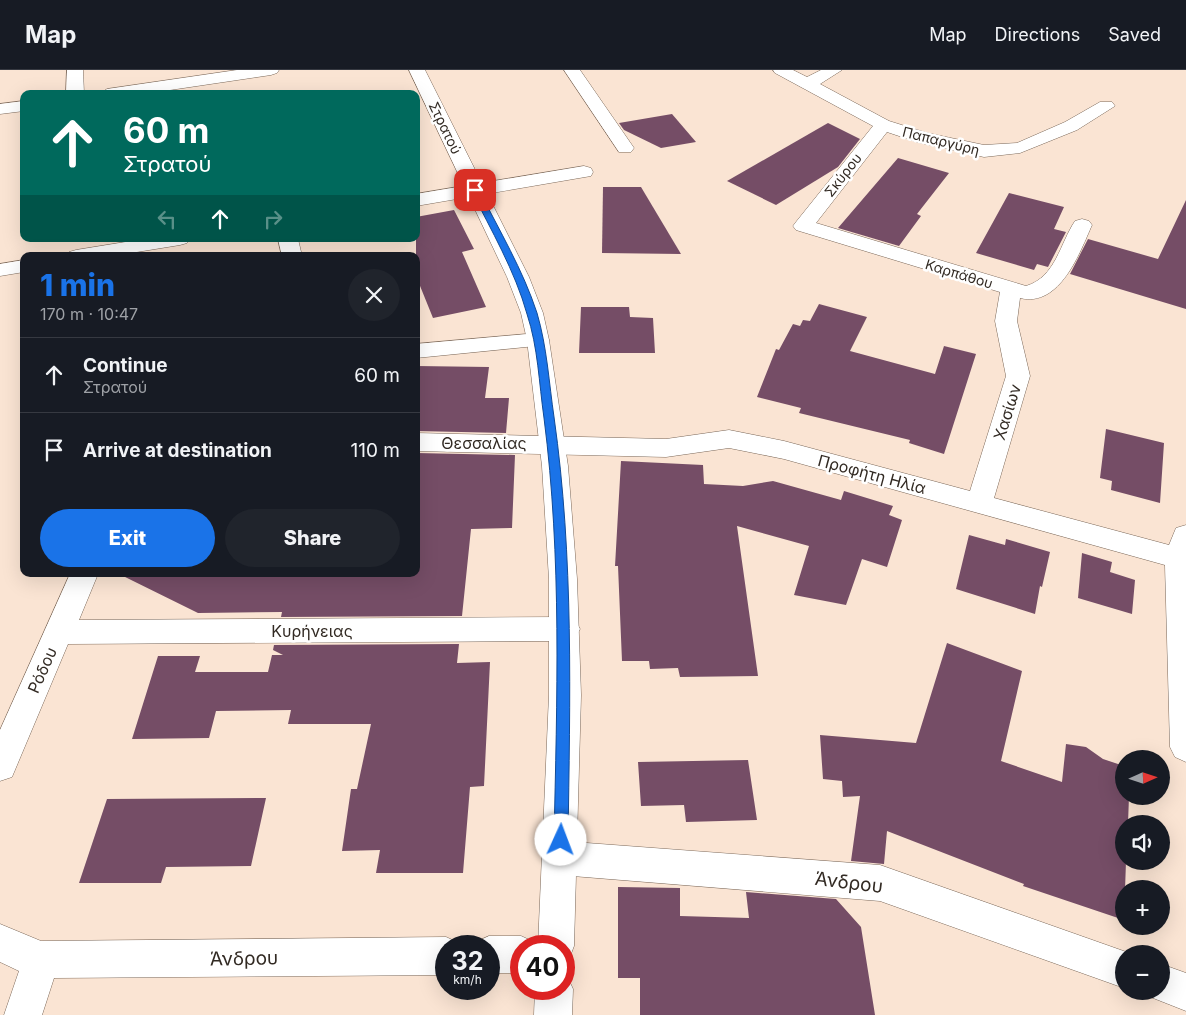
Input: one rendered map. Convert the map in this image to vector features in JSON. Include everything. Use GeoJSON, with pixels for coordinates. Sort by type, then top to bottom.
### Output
{"type":"FeatureCollection","features":[{"type":"Feature","properties":{"kind":"street"},"geometry":{"type":"LineString","coordinates":[[75,70],[75,90]]}},
{"type":"Feature","properties":{"kind":"street"},"geometry":{"type":"LineString","coordinates":[[140,90],[248,77],[271,70]]}},
{"type":"Feature","properties":{"kind":"street","name":"Στρατού"},"geometry":{"type":"LineString","coordinates":[[417,70],[525,294],[538,340],[552,444],[561,532],[565,629],[565,695],[556,935]]}},
{"type":"Feature","properties":{"kind":"street"},"geometry":{"type":"LineString","coordinates":[[572,70],[625,148]]}},
{"type":"Feature","properties":{"kind":"street","name":"Παπαργύρη"},"geometry":{"type":"LineString","coordinates":[[781,70],[883,124],[923,138],[975,150],[1004,151],[1020,148],[1056,133],[1106,106]]}},
{"type":"Feature","properties":{"kind":"street"},"geometry":{"type":"LineString","coordinates":[[808,84],[834,70]]}},
{"type":"Feature","properties":{"kind":"street"},"geometry":{"type":"LineString","coordinates":[[0,109],[20,106]]}},
{"type":"Feature","properties":{"kind":"street","name":"Σκύρου"},"geometry":{"type":"LineString","coordinates":[[803,226],[883,124]]}},
{"type":"Feature","properties":{"kind":"street"},"geometry":{"type":"LineString","coordinates":[[420,199],[584,172]]}},
{"type":"Feature","properties":{"kind":"street","name":"Καρπάθου"},"geometry":{"type":"LineString","coordinates":[[803,226],[1026,293],[1036,291],[1056,276],[1063,266],[1082,225]]}},
{"type":"Feature","properties":{"kind":"street"},"geometry":{"type":"LineString","coordinates":[[100,252],[162,242]]}},
{"type":"Feature","properties":{"kind":"street"},"geometry":{"type":"LineString","coordinates":[[0,270],[20,267]]}},
{"type":"Feature","properties":{"kind":"street","name":"Χασίων"},"geometry":{"type":"LineString","coordinates":[[979,504],[1018,376],[1017,361],[1006,325],[1006,313],[1012,290]]}},
{"type":"Feature","properties":{"kind":"street"},"geometry":{"type":"LineString","coordinates":[[420,351],[538,340]]}},
{"type":"Feature","properties":{"kind":"street","name":"Προφήτη Ηλία"},"geometry":{"type":"LineString","coordinates":[[552,444],[666,448],[728,439],[784,450],[979,504],[1184,551]]}},
{"type":"Feature","properties":{"kind":"street","name":"Θεσσαλίας"},"geometry":{"type":"LineString","coordinates":[[420,442],[552,444]]}},
{"type":"Feature","properties":{"kind":"street"},"geometry":{"type":"LineString","coordinates":[[1184,551],[1186,747]]}},
{"type":"Feature","properties":{"kind":"street","name":"Ρόδου"},"geometry":{"type":"LineString","coordinates":[[0,766],[83,577]]}},
{"type":"Feature","properties":{"kind":"street","name":"Κυρήνειας"},"geometry":{"type":"LineString","coordinates":[[59,632],[565,629]]}},
{"type":"Feature","properties":{"kind":"street","name":"Άνδρου"},"geometry":{"type":"LineString","coordinates":[[560,858],[880,883],[1115,966]]}},
{"type":"Feature","properties":{"kind":"street"},"geometry":{"type":"LineString","coordinates":[[0,942],[21,953],[41,960],[23,1015]]}},
{"type":"Feature","properties":{"kind":"street","name":"Άνδρου"},"geometry":{"type":"LineString","coordinates":[[41,960],[435,956]]}},
{"type":"Feature","properties":{"kind":"street"},"geometry":{"type":"LineString","coordinates":[[1170,986],[1186,992]]}},
{"type":"Feature","properties":{"kind":"street"},"geometry":{"type":"LineString","coordinates":[[553,1015],[554,1000]]}},
{"type":"Feature","properties":{"kind":"building"},"geometry":{"type":"Polygon","coordinates":[[[672,114],[696,142],[661,148],[624,130],[619,123],[672,114]]]}},
{"type":"Feature","properties":{"kind":"building"},"geometry":{"type":"Polygon","coordinates":[[[828,123],[860,139],[838,167],[776,205],[727,181],[828,123]]]}},
{"type":"Feature","properties":{"kind":"building"},"geometry":{"type":"Polygon","coordinates":[[[898,158],[949,173],[917,214],[921,216],[899,246],[838,228],[898,158]]]}},
{"type":"Feature","properties":{"kind":"building"},"geometry":{"type":"Polygon","coordinates":[[[603,187],[641,187],[681,254],[602,253],[603,187]]]}},
{"type":"Feature","properties":{"kind":"building"},"geometry":{"type":"Polygon","coordinates":[[[1009,193],[1064,207],[1054,229],[1066,232],[1048,267],[1037,264],[1034,270],[976,253],[1009,193]]]}},
{"type":"Feature","properties":{"kind":"building"},"geometry":{"type":"Polygon","coordinates":[[[1186,200],[1186,309],[1070,274],[1088,239],[1158,259],[1186,200]]]}},
{"type":"Feature","properties":{"kind":"building"},"geometry":{"type":"Polygon","coordinates":[[[454,210],[474,249],[462,252],[486,307],[433,318],[420,286],[420,252],[416,252],[416,242],[420,242],[420,216],[454,210]]]}},
{"type":"Feature","properties":{"kind":"building"},"geometry":{"type":"Polygon","coordinates":[[[819,304],[867,317],[850,351],[935,374],[944,346],[976,354],[944,454],[909,443],[910,440],[799,413],[801,408],[757,397],[776,349],[779,350],[793,324],[800,326],[803,320],[810,321],[819,304]]]}},
{"type":"Feature","properties":{"kind":"building"},"geometry":{"type":"Polygon","coordinates":[[[581,307],[629,307],[630,317],[653,318],[655,353],[579,353],[581,307]]]}},
{"type":"Feature","properties":{"kind":"building"},"geometry":{"type":"Polygon","coordinates":[[[420,366],[489,367],[485,398],[509,398],[506,433],[420,431],[420,366]]]}},
{"type":"Feature","properties":{"kind":"building"},"geometry":{"type":"Polygon","coordinates":[[[1106,429],[1164,443],[1160,503],[1111,490],[1112,481],[1100,478],[1106,429]]]}},
{"type":"Feature","properties":{"kind":"building"},"geometry":{"type":"Polygon","coordinates":[[[420,453],[515,455],[512,528],[471,529],[462,616],[281,617],[282,612],[198,613],[125,577],[420,577],[420,453]]]}},
{"type":"Feature","properties":{"kind":"building"},"geometry":{"type":"Polygon","coordinates":[[[621,461],[703,465],[704,484],[743,486],[773,481],[841,500],[844,491],[893,506],[889,515],[902,520],[887,567],[862,559],[846,605],[794,595],[809,546],[737,526],[758,676],[680,677],[678,668],[650,669],[649,661],[622,661],[618,566],[615,566],[621,461]]]}},
{"type":"Feature","properties":{"kind":"building"},"geometry":{"type":"Polygon","coordinates":[[[969,535],[1005,545],[1006,539],[1050,552],[1042,587],[1040,586],[1035,614],[956,589],[969,535]]]}},
{"type":"Feature","properties":{"kind":"building"},"geometry":{"type":"Polygon","coordinates":[[[1082,553],[1112,562],[1110,572],[1135,580],[1132,614],[1078,598],[1082,553]]]}},
{"type":"Feature","properties":{"kind":"building"},"geometry":{"type":"Polygon","coordinates":[[[947,643],[1022,671],[1001,761],[1062,782],[1066,744],[1086,747],[1103,759],[1115,763],[1115,805],[1129,805],[1128,815],[1115,815],[1115,870],[1126,870],[1125,880],[1115,880],[1115,917],[1023,886],[1024,884],[887,831],[884,864],[851,861],[860,796],[843,797],[842,781],[823,779],[820,735],[916,743],[947,643]]]}},
{"type":"Feature","properties":{"kind":"building"},"geometry":{"type":"Polygon","coordinates":[[[459,644],[457,663],[490,662],[484,786],[470,787],[463,873],[376,873],[380,850],[342,851],[351,789],[357,789],[371,724],[288,724],[291,710],[216,711],[209,738],[132,739],[158,656],[200,656],[195,672],[268,672],[272,655],[283,655],[273,650],[274,645],[459,644]]]}},
{"type":"Feature","properties":{"kind":"building"},"geometry":{"type":"Polygon","coordinates":[[[748,760],[757,820],[686,822],[684,805],[641,806],[638,762],[748,760]]]}},
{"type":"Feature","properties":{"kind":"building"},"geometry":{"type":"Polygon","coordinates":[[[266,798],[251,866],[166,867],[161,883],[79,883],[107,799],[266,798]]]}},
{"type":"Feature","properties":{"kind":"building"},"geometry":{"type":"Polygon","coordinates":[[[618,887],[680,888],[680,916],[749,918],[746,892],[836,899],[861,927],[875,1015],[640,1015],[640,978],[618,978],[618,887]]]}},
{"type":"Feature","properties":{"kind":"route"},"geometry":{"type":"LineString","coordinates":[[475,190],[518,277],[532,313],[538,340],[555,466],[564,580],[565,629],[561,840]]}}]}
